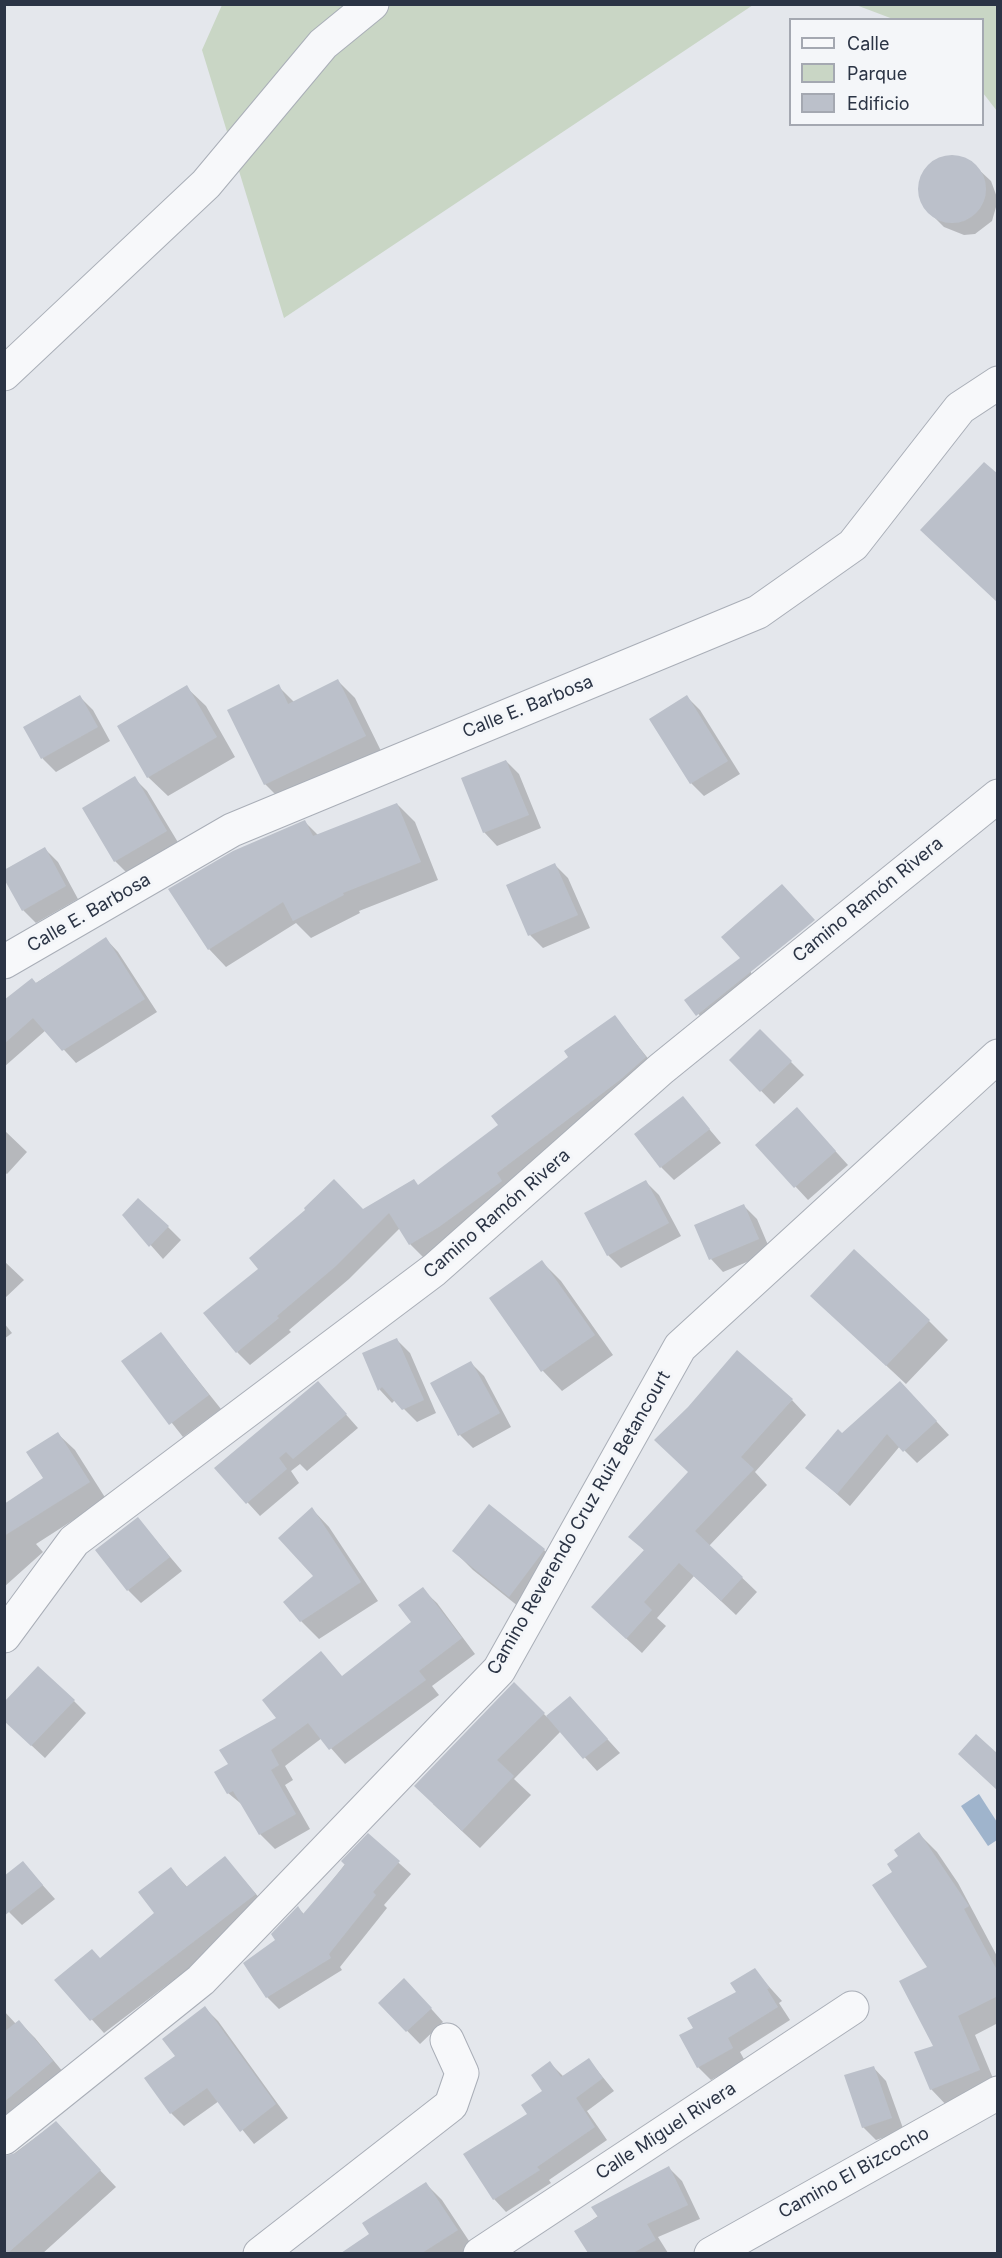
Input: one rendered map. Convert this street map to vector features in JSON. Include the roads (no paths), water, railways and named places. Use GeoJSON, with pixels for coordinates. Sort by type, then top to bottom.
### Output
{"type":"FeatureCollection","features":[{"type":"Feature","properties":{"kind":"street"},"geometry":{"type":"LineString","coordinates":[[4,374],[206,184],[323,44],[372,4]]}},
{"type":"Feature","properties":{"kind":"street","name":"Calle E. Barbosa"},"geometry":{"type":"LineString","coordinates":[[4,962],[232,830],[758,612],[853,545],[960,408],[998,383]]}},
{"type":"Feature","properties":{"kind":"street","name":"Camino Ramón Rivera"},"geometry":{"type":"LineString","coordinates":[[4,1635],[74,1541],[434,1270],[661,1070],[998,796]]}},
{"type":"Feature","properties":{"kind":"street","name":"Camino Reverendo Cruz Ruiz Betancourt"},"geometry":{"type":"LineString","coordinates":[[4,2138],[201,1980],[499,1671],[680,1347],[998,1056]]}},
{"type":"Feature","properties":{"kind":"street","name":"Calle Miguel Rivera"},"geometry":{"type":"LineString","coordinates":[[480,2253],[852,2008]]}},
{"type":"Feature","properties":{"kind":"street"},"geometry":{"type":"LineString","coordinates":[[260,2253],[451,2105],[462,2073],[447,2040]]}},
{"type":"Feature","properties":{"kind":"street","name":"Camino El Bizcocho"},"geometry":{"type":"LineString","coordinates":[[711,2253],[998,2093]]}},
{"type":"Feature","properties":{"kind":"water"},"geometry":{"type":"Polygon","coordinates":[[[979,1794],[997,1822],[997,1840],[988,1846],[961,1806],[979,1794]]]}}]}
